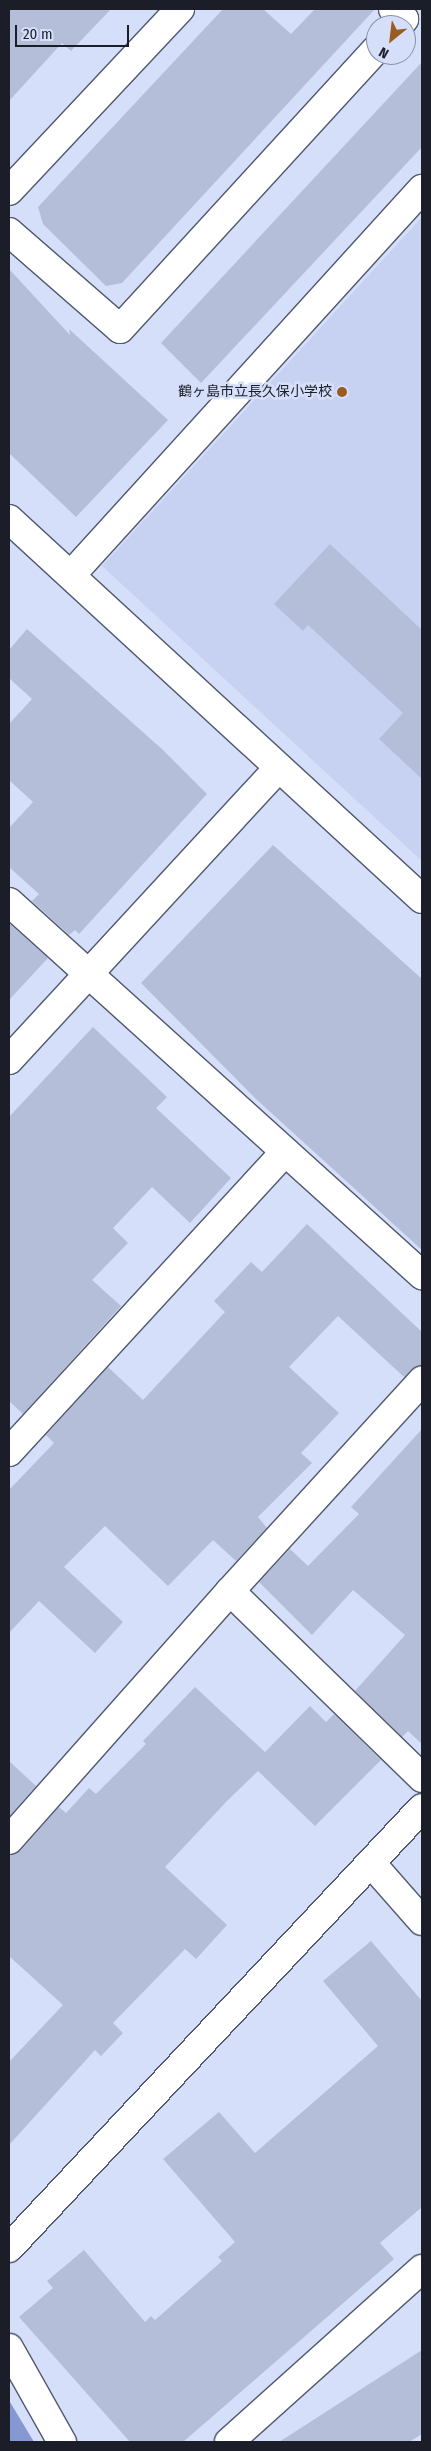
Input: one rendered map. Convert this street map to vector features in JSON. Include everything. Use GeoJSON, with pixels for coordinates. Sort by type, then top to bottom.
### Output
{"type":"FeatureCollection","features":[{"type":"Feature","properties":{"kind":"street"},"geometry":{"type":"LineString","coordinates":[[9,192],[180,9]]}},
{"type":"Feature","properties":{"kind":"street"},"geometry":{"type":"LineString","coordinates":[[9,232],[120,329],[366,61]]}},
{"type":"Feature","properties":{"kind":"street"},"geometry":{"type":"LineString","coordinates":[[71,575],[422,189]]}},
{"type":"Feature","properties":{"kind":"street"},"geometry":{"type":"LineString","coordinates":[[9,519],[422,899]]}},
{"type":"Feature","properties":{"kind":"street"},"geometry":{"type":"LineString","coordinates":[[9,1060],[278,768]]}},
{"type":"Feature","properties":{"kind":"street"},"geometry":{"type":"LineString","coordinates":[[9,902],[422,1275]]}},
{"type":"Feature","properties":{"kind":"street"},"geometry":{"type":"LineString","coordinates":[[9,1452],[285,1152]]}},
{"type":"Feature","properties":{"kind":"street"},"geometry":{"type":"LineString","coordinates":[[9,1840],[230,1591],[422,1381]]}},
{"type":"Feature","properties":{"kind":"street"},"geometry":{"type":"LineString","coordinates":[[230,1591],[422,1778]]}},
{"type":"Feature","properties":{"kind":"street"},"geometry":{"type":"LineString","coordinates":[[9,2248],[422,1808]]}},
{"type":"Feature","properties":{"kind":"street"},"geometry":{"type":"LineString","coordinates":[[371,1863],[422,1921]]}},
{"type":"Feature","properties":{"kind":"street"},"geometry":{"type":"LineString","coordinates":[[229,2442],[422,2268]]}},
{"type":"Feature","properties":{"kind":"street"},"geometry":{"type":"LineString","coordinates":[[9,2348],[62,2442]]}},
{"type":"Feature","properties":{"kind":"shaded area","name":"鶴ヶ島市立長久保小学校"},"geometry":{"type":"Polygon","coordinates":[[[422,217],[422,861],[102,566],[422,217]]]}},
{"type":"Feature","properties":{"kind":"shaded area"},"geometry":{"type":"Polygon","coordinates":[[[10,2402],[34,2442],[9,2442],[10,2402]]]}},
{"type":"Feature","properties":{"kind":"building"},"geometry":{"type":"Polygon","coordinates":[[[9,9],[111,9],[71,51],[62,43],[9,101],[9,9]]]}},
{"type":"Feature","properties":{"kind":"building"},"geometry":{"type":"Polygon","coordinates":[[[223,9],[263,9],[291,34],[315,9],[375,9],[369,15],[366,15],[366,19],[122,283],[106,286],[43,224],[38,207],[223,9]]]}},
{"type":"Feature","properties":{"kind":"building"},"geometry":{"type":"Polygon","coordinates":[[[422,62],[422,147],[201,383],[161,343],[422,62]]]}},
{"type":"Feature","properties":{"kind":"building"},"geometry":{"type":"Polygon","coordinates":[[[9,269],[70,335],[69,329],[168,420],[76,517],[9,453],[9,269]]]}},
{"type":"Feature","properties":{"kind":"building"},"geometry":{"type":"Polygon","coordinates":[[[330,544],[422,630],[422,779],[379,739],[403,713],[308,625],[303,631],[274,604],[330,544]]]}},
{"type":"Feature","properties":{"kind":"building"},"geometry":{"type":"Polygon","coordinates":[[[27,629],[163,750],[207,794],[79,934],[75,930],[69,935],[32,901],[39,894],[9,867],[9,828],[33,802],[9,780],[9,724],[32,699],[9,678],[9,650],[27,629]]]}},
{"type":"Feature","properties":{"kind":"building"},"geometry":{"type":"Polygon","coordinates":[[[273,845],[422,979],[422,1250],[256,1099],[141,983],[273,845]]]}},
{"type":"Feature","properties":{"kind":"building"},"geometry":{"type":"Polygon","coordinates":[[[10,924],[48,958],[9,1000],[9,926],[10,924]]]}},
{"type":"Feature","properties":{"kind":"building"},"geometry":{"type":"Polygon","coordinates":[[[93,1027],[167,1097],[156,1108],[231,1178],[190,1223],[152,1187],[113,1228],[128,1243],[92,1280],[121,1306],[23,1414],[9,1401],[9,1117],[93,1027]]]}},
{"type":"Feature","properties":{"kind":"building"},"geometry":{"type":"Polygon","coordinates":[[[307,1224],[422,1332],[422,1366],[404,1377],[338,1316],[289,1367],[339,1413],[301,1453],[312,1463],[258,1517],[267,1528],[236,1561],[213,1540],[168,1586],[105,1526],[64,1567],[123,1622],[95,1653],[39,1601],[9,1633],[9,1490],[54,1443],[46,1435],[108,1367],[143,1400],[225,1312],[214,1301],[251,1262],[262,1272],[307,1224]]]}},
{"type":"Feature","properties":{"kind":"building"},"geometry":{"type":"Polygon","coordinates":[[[422,1429],[422,1744],[408,1731],[402,1737],[355,1691],[405,1635],[353,1590],[312,1635],[259,1582],[290,1549],[308,1566],[359,1514],[351,1507],[422,1429]]]}},
{"type":"Feature","properties":{"kind":"building"},"geometry":{"type":"Polygon","coordinates":[[[195,1687],[265,1752],[310,1706],[326,1722],[334,1714],[381,1760],[315,1826],[258,1771],[227,1801],[165,1867],[227,1925],[196,1959],[185,1949],[113,2023],[123,2033],[101,2056],[95,2050],[9,2145],[9,2062],[63,2005],[9,1956],[9,1855],[21,1850],[59,1807],[66,1813],[89,1788],[96,1794],[146,1744],[143,1741],[195,1687]]]}},
{"type":"Feature","properties":{"kind":"building"},"geometry":{"type":"Polygon","coordinates":[[[9,1761],[36,1786],[9,1817],[9,1761]]]}},
{"type":"Feature","properties":{"kind":"building"},"geometry":{"type":"Polygon","coordinates":[[[371,1941],[422,2001],[422,2207],[380,2243],[394,2259],[183,2442],[130,2442],[19,2317],[53,2288],[47,2281],[84,2250],[145,2322],[151,2316],[155,2320],[222,2261],[218,2257],[235,2242],[163,2159],[219,2112],[255,2153],[378,2046],[323,1981],[371,1941]]]}},
{"type":"Feature","properties":{"kind":"building"},"geometry":{"type":"Polygon","coordinates":[[[422,2350],[422,2434],[409,2442],[279,2442],[422,2350]]]}},
{"type":"Feature","properties":{"kind":"place","name":"鶴ヶ島市立長久保小学校"},"geometry":{"type":"Point","coordinates":[342,392]}}]}
